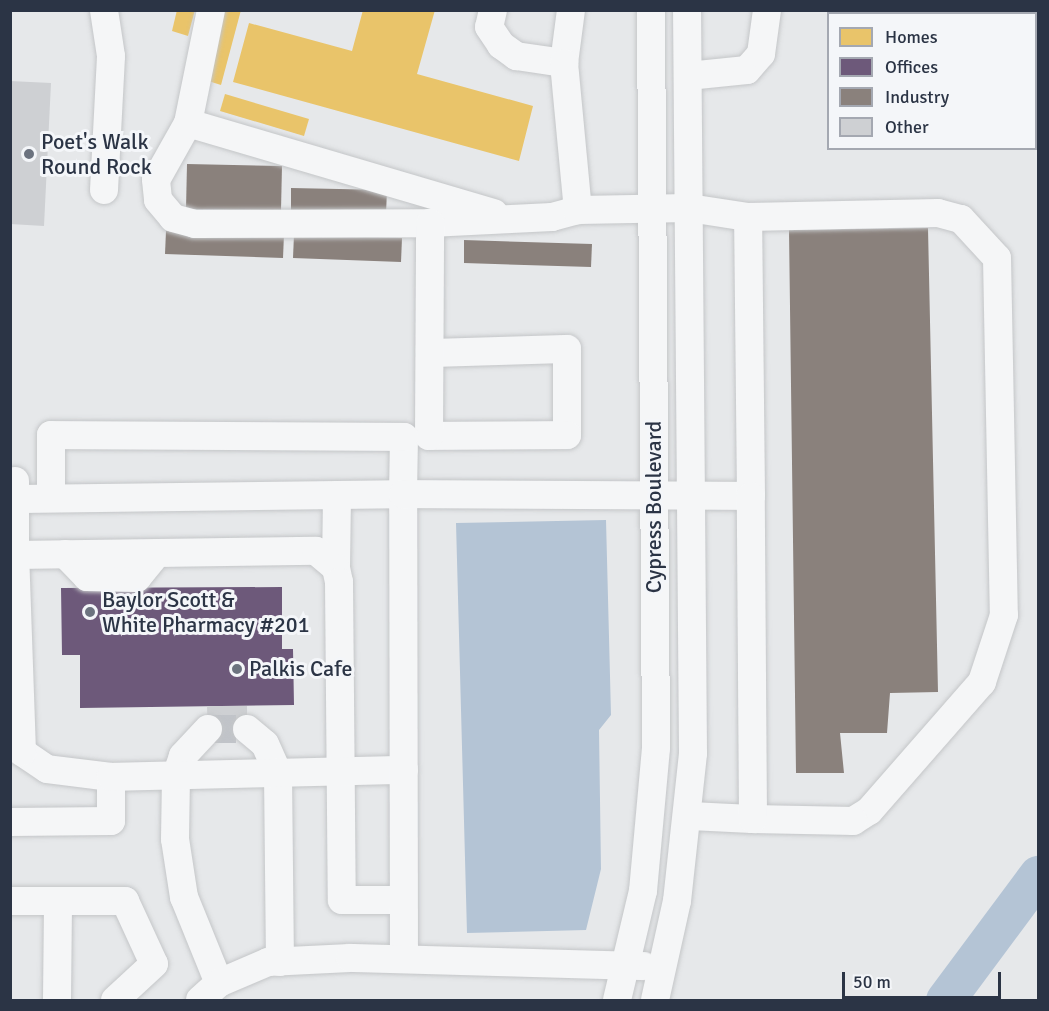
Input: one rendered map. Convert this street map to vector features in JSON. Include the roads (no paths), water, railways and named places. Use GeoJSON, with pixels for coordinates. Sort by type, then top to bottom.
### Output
{"type":"FeatureCollection","features":[{"type":"Feature","properties":{"kind":"street"},"geometry":{"type":"LineString","coordinates":[[104,10],[111,56],[104,190]]}},
{"type":"Feature","properties":{"kind":"street"},"geometry":{"type":"LineString","coordinates":[[211,10],[188,123],[156,180],[158,200],[173,218],[195,224],[430,223],[516,219],[578,210],[652,207],[689,208],[748,217],[938,213],[961,219],[997,258],[1004,615],[982,682],[869,811],[853,821],[689,816]]}},
{"type":"Feature","properties":{"kind":"street"},"geometry":{"type":"LineString","coordinates":[[493,10],[489,27],[501,45],[516,56],[564,63]]}},
{"type":"Feature","properties":{"kind":"street"},"geometry":{"type":"LineString","coordinates":[[571,10],[564,63],[578,210]]}},
{"type":"Feature","properties":{"kind":"street","name":"Cypress Boulevard"},"geometry":{"type":"LineString","coordinates":[[617,1000],[627,965],[652,830],[654,494],[651,10]]}},
{"type":"Feature","properties":{"kind":"street","name":"Cypress Boulevard"},"geometry":{"type":"LineString","coordinates":[[655,1000],[664,967],[689,816],[691,494],[687,10]]}},
{"type":"Feature","properties":{"kind":"street"},"geometry":{"type":"LineString","coordinates":[[687,76],[747,70],[761,54],[767,10]]}},
{"type":"Feature","properties":{"kind":"street"},"geometry":{"type":"LineString","coordinates":[[188,123],[516,219]]}},
{"type":"Feature","properties":{"kind":"street"},"geometry":{"type":"LineString","coordinates":[[748,217],[753,819]]}},
{"type":"Feature","properties":{"kind":"street"},"geometry":{"type":"LineString","coordinates":[[404,959],[403,494],[416,436],[430,353],[430,223]]}},
{"type":"Feature","properties":{"kind":"street"},"geometry":{"type":"LineString","coordinates":[[51,497],[51,435],[567,435],[567,349],[430,353]]}},
{"type":"Feature","properties":{"kind":"street"},"geometry":{"type":"LineString","coordinates":[[404,770],[111,777],[46,769],[16,752],[13,490],[51,497],[403,494],[751,496]]}},
{"type":"Feature","properties":{"kind":"street"},"geometry":{"type":"LineString","coordinates":[[338,495],[336,567],[342,900],[403,900]]}},
{"type":"Feature","properties":{"kind":"street"},"geometry":{"type":"LineString","coordinates":[[13,555],[311,550],[336,567]]}},
{"type":"Feature","properties":{"kind":"street"},"geometry":{"type":"LineString","coordinates":[[208,729],[183,756],[176,776],[175,839],[183,897],[210,992],[280,962],[404,959],[664,967]]}},
{"type":"Feature","properties":{"kind":"street"},"geometry":{"type":"LineString","coordinates":[[247,729],[265,744],[278,773],[280,962]]}},
{"type":"Feature","properties":{"kind":"street"},"geometry":{"type":"LineString","coordinates":[[10,822],[111,821],[111,777]]}},
{"type":"Feature","properties":{"kind":"street"},"geometry":{"type":"LineString","coordinates":[[10,901],[125,901],[154,964],[115,1000]]}},
{"type":"Feature","properties":{"kind":"street"},"geometry":{"type":"LineString","coordinates":[[57,1000],[58,901]]}},
{"type":"Feature","properties":{"kind":"water"},"geometry":{"type":"Polygon","coordinates":[[[606,520],[611,715],[599,730],[601,869],[586,930],[467,933],[456,523],[606,520]]]}},
{"type":"Feature","properties":{"kind":"waterway"},"geometry":{"type":"LineString","coordinates":[[945,1000],[1038,875]]}},
{"type":"Feature","properties":{"kind":"tunnel"},"geometry":{"type":"LineString","coordinates":[[208,729],[247,729]]}},
{"type":"Feature","properties":{"kind":"place","name":"Poet's Walk Round Rock"},"geometry":{"type":"Point","coordinates":[29,154]}},
{"type":"Feature","properties":{"kind":"place","name":"Baylor Scott & White Pharmacy #201"},"geometry":{"type":"Point","coordinates":[90,612]}},
{"type":"Feature","properties":{"kind":"place","name":"Palkis Cafe"},"geometry":{"type":"Point","coordinates":[237,669]}}]}
